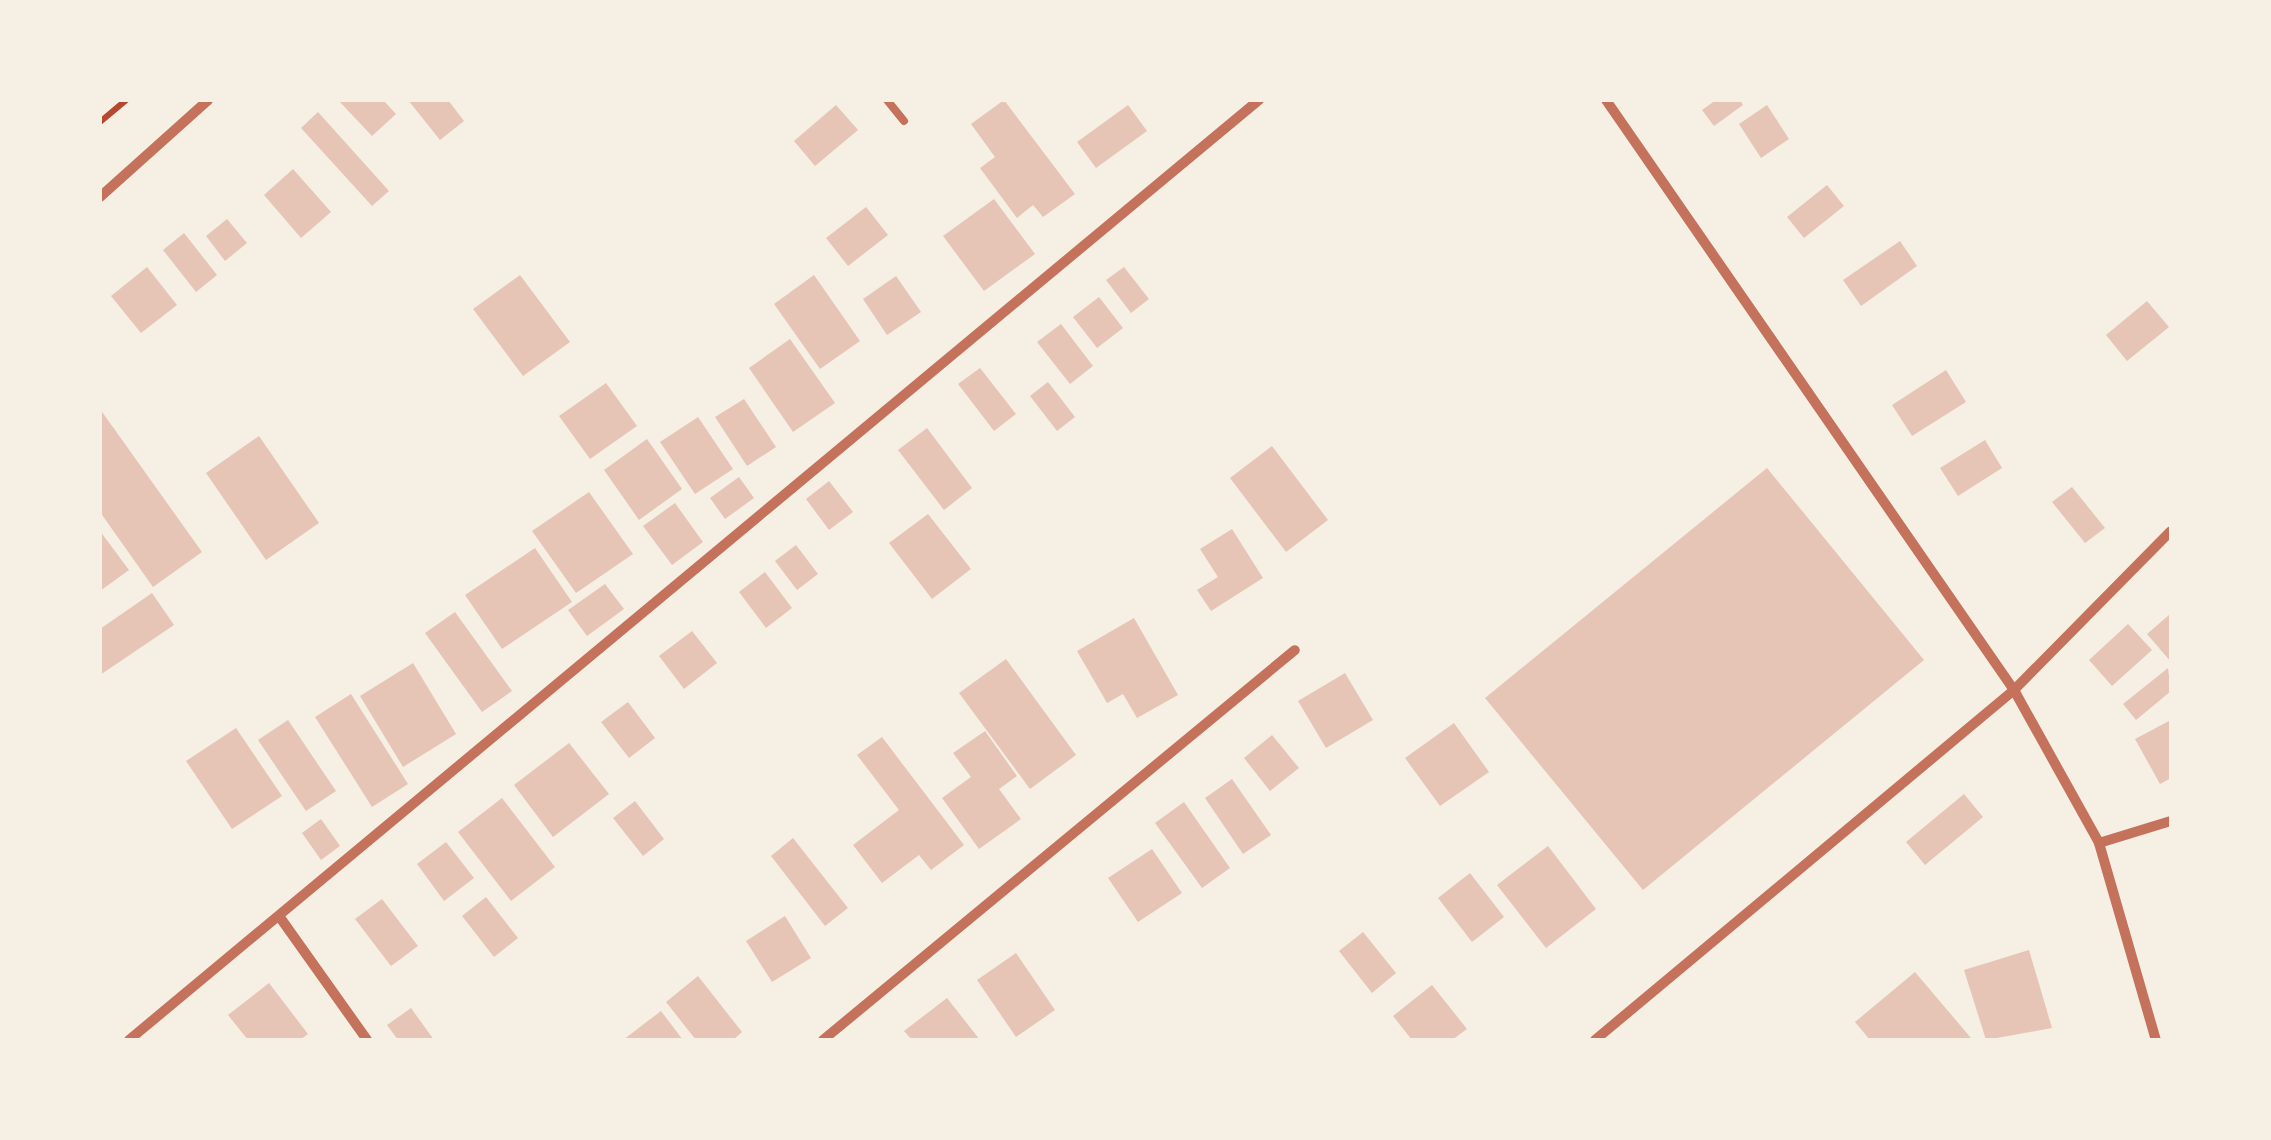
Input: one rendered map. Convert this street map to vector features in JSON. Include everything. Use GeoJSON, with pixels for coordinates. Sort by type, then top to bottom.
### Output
{"type":"FeatureCollection","features":[{"type":"Feature","properties":{"kind":"street"},"geometry":{"type":"LineString","coordinates":[[129,1040],[1259,100]]}},
{"type":"Feature","properties":{"kind":"street"},"geometry":{"type":"LineString","coordinates":[[1606,100],[2014,690],[2100,843],[2156,1040]]}},
{"type":"Feature","properties":{"kind":"street"},"geometry":{"type":"LineString","coordinates":[[100,196],[201,102]]}},
{"type":"Feature","properties":{"kind":"street"},"geometry":{"type":"LineString","coordinates":[[1595,1040],[2014,690],[2171,531]]}},
{"type":"Feature","properties":{"kind":"street"},"geometry":{"type":"LineString","coordinates":[[823,1040],[1295,650]]}},
{"type":"Feature","properties":{"kind":"street"},"geometry":{"type":"LineString","coordinates":[[2100,843],[2171,820]]}},
{"type":"Feature","properties":{"kind":"street"},"geometry":{"type":"LineString","coordinates":[[279,916],[367,1040]]}},
{"type":"Feature","properties":{"kind":"lane"},"geometry":{"type":"LineString","coordinates":[[887,100],[904,121]]}},
{"type":"Feature","properties":{"kind":"path"},"geometry":{"type":"LineString","coordinates":[[100,122],[126,100]]}},
{"type":"Feature","properties":{"kind":"building"},"geometry":{"type":"Polygon","coordinates":[[[338,100],[383,100],[396,114],[372,136],[338,100]]]}},
{"type":"Feature","properties":{"kind":"building"},"geometry":{"type":"Polygon","coordinates":[[[408,100],[448,100],[464,121],[440,140],[408,100]]]}},
{"type":"Feature","properties":{"kind":"building"},"geometry":{"type":"Polygon","coordinates":[[[1004,100],[1075,194],[1043,217],[1033,205],[1017,218],[980,168],[995,157],[971,124],[1004,100]]]}},
{"type":"Feature","properties":{"kind":"building"},"geometry":{"type":"Polygon","coordinates":[[[1716,100],[1740,100],[1743,105],[1714,126],[1702,110],[1716,100]]]}},
{"type":"Feature","properties":{"kind":"building"},"geometry":{"type":"Polygon","coordinates":[[[836,105],[858,130],[815,166],[794,141],[836,105]]]}},
{"type":"Feature","properties":{"kind":"building"},"geometry":{"type":"Polygon","coordinates":[[[1128,105],[1147,131],[1096,168],[1077,142],[1128,105]]]}},
{"type":"Feature","properties":{"kind":"building"},"geometry":{"type":"Polygon","coordinates":[[[1767,105],[1789,139],[1761,158],[1739,124],[1767,105]]]}},
{"type":"Feature","properties":{"kind":"building"},"geometry":{"type":"Polygon","coordinates":[[[318,112],[389,191],[372,206],[301,128],[318,112]]]}},
{"type":"Feature","properties":{"kind":"building"},"geometry":{"type":"Polygon","coordinates":[[[293,169],[331,212],[301,238],[264,195],[293,169]]]}},
{"type":"Feature","properties":{"kind":"building"},"geometry":{"type":"Polygon","coordinates":[[[1827,185],[1844,206],[1804,238],[1787,217],[1827,185]]]}},
{"type":"Feature","properties":{"kind":"building"},"geometry":{"type":"Polygon","coordinates":[[[994,199],[1035,254],[984,291],[943,236],[994,199]]]}},
{"type":"Feature","properties":{"kind":"building"},"geometry":{"type":"Polygon","coordinates":[[[866,207],[888,235],[848,266],[826,238],[866,207]]]}},
{"type":"Feature","properties":{"kind":"building"},"geometry":{"type":"Polygon","coordinates":[[[227,219],[247,243],[225,261],[206,236],[227,219]]]}},
{"type":"Feature","properties":{"kind":"building"},"geometry":{"type":"Polygon","coordinates":[[[184,233],[217,275],[196,292],[163,250],[184,233]]]}},
{"type":"Feature","properties":{"kind":"building"},"geometry":{"type":"Polygon","coordinates":[[[1900,241],[1917,266],[1861,306],[1843,280],[1900,241]]]}},
{"type":"Feature","properties":{"kind":"building"},"geometry":{"type":"Polygon","coordinates":[[[147,267],[177,305],[141,333],[111,296],[147,267]]]}},
{"type":"Feature","properties":{"kind":"building"},"geometry":{"type":"Polygon","coordinates":[[[1124,267],[1149,299],[1131,313],[1106,280],[1124,267]]]}},
{"type":"Feature","properties":{"kind":"building"},"geometry":{"type":"Polygon","coordinates":[[[520,275],[570,342],[523,376],[473,309],[520,275]]]}},
{"type":"Feature","properties":{"kind":"building"},"geometry":{"type":"Polygon","coordinates":[[[814,275],[860,341],[820,369],[774,304],[814,275]]]}},
{"type":"Feature","properties":{"kind":"building"},"geometry":{"type":"Polygon","coordinates":[[[896,276],[921,312],[887,335],[863,299],[896,276]]]}},
{"type":"Feature","properties":{"kind":"building"},"geometry":{"type":"Polygon","coordinates":[[[1099,297],[1123,328],[1097,348],[1073,317],[1099,297]]]}},
{"type":"Feature","properties":{"kind":"building"},"geometry":{"type":"Polygon","coordinates":[[[2147,301],[2169,327],[2127,361],[2106,335],[2147,301]]]}},
{"type":"Feature","properties":{"kind":"building"},"geometry":{"type":"Polygon","coordinates":[[[1061,324],[1093,366],[1070,384],[1037,342],[1061,324]]]}},
{"type":"Feature","properties":{"kind":"building"},"geometry":{"type":"Polygon","coordinates":[[[790,339],[835,403],[793,432],[749,368],[790,339]]]}},
{"type":"Feature","properties":{"kind":"building"},"geometry":{"type":"Polygon","coordinates":[[[980,368],[1016,414],[994,431],[958,384],[980,368]]]}},
{"type":"Feature","properties":{"kind":"building"},"geometry":{"type":"Polygon","coordinates":[[[1946,370],[1966,402],[1912,436],[1892,405],[1946,370]]]}},
{"type":"Feature","properties":{"kind":"building"},"geometry":{"type":"Polygon","coordinates":[[[1048,382],[1075,417],[1057,431],[1030,396],[1048,382]]]}},
{"type":"Feature","properties":{"kind":"building"},"geometry":{"type":"Polygon","coordinates":[[[606,383],[637,426],[590,459],[559,416],[606,383]]]}},
{"type":"Feature","properties":{"kind":"building"},"geometry":{"type":"Polygon","coordinates":[[[744,399],[776,447],[747,466],[715,417],[744,399]]]}},
{"type":"Feature","properties":{"kind":"building"},"geometry":{"type":"Polygon","coordinates":[[[100,409],[202,552],[153,587],[100,512],[100,409]]]}},
{"type":"Feature","properties":{"kind":"building"},"geometry":{"type":"Polygon","coordinates":[[[698,417],[733,469],[695,494],[660,442],[698,417]]]}},
{"type":"Feature","properties":{"kind":"building"},"geometry":{"type":"Polygon","coordinates":[[[927,428],[972,488],[944,510],[898,450],[927,428]]]}},
{"type":"Feature","properties":{"kind":"building"},"geometry":{"type":"Polygon","coordinates":[[[259,436],[319,523],[266,560],[206,473],[259,436]]]}},
{"type":"Feature","properties":{"kind":"building"},"geometry":{"type":"Polygon","coordinates":[[[647,439],[682,489],[639,520],[604,470],[647,439]]]}},
{"type":"Feature","properties":{"kind":"building"},"geometry":{"type":"Polygon","coordinates":[[[1985,440],[2002,468],[1958,496],[1940,468],[1985,440]]]}},
{"type":"Feature","properties":{"kind":"building"},"geometry":{"type":"Polygon","coordinates":[[[1272,446],[1328,520],[1286,552],[1230,478],[1272,446]]]}},
{"type":"Feature","properties":{"kind":"building"},"geometry":{"type":"Polygon","coordinates":[[[1767,468],[1924,660],[1643,890],[1485,698],[1767,468]]]}},
{"type":"Feature","properties":{"kind":"building"},"geometry":{"type":"Polygon","coordinates":[[[739,477],[754,498],[725,519],[710,498],[739,477]]]}},
{"type":"Feature","properties":{"kind":"building"},"geometry":{"type":"Polygon","coordinates":[[[829,481],[853,512],[829,530],[806,499],[829,481]]]}},
{"type":"Feature","properties":{"kind":"building"},"geometry":{"type":"Polygon","coordinates":[[[2072,487],[2105,528],[2085,543],[2052,502],[2072,487]]]}},
{"type":"Feature","properties":{"kind":"building"},"geometry":{"type":"Polygon","coordinates":[[[589,492],[633,554],[576,593],[532,531],[589,492]]]}},
{"type":"Feature","properties":{"kind":"building"},"geometry":{"type":"Polygon","coordinates":[[[675,503],[703,542],[672,565],[643,526],[675,503]]]}},
{"type":"Feature","properties":{"kind":"building"},"geometry":{"type":"Polygon","coordinates":[[[928,514],[971,569],[932,599],[889,543],[928,514]]]}},
{"type":"Feature","properties":{"kind":"building"},"geometry":{"type":"Polygon","coordinates":[[[1232,529],[1263,578],[1211,611],[1197,590],[1218,577],[1200,549],[1232,529]]]}},
{"type":"Feature","properties":{"kind":"building"},"geometry":{"type":"Polygon","coordinates":[[[100,531],[129,570],[100,591],[100,531]]]}},
{"type":"Feature","properties":{"kind":"building"},"geometry":{"type":"Polygon","coordinates":[[[796,545],[818,574],[797,590],[775,561],[796,545]]]}},
{"type":"Feature","properties":{"kind":"building"},"geometry":{"type":"Polygon","coordinates":[[[535,548],[572,602],[502,649],[465,595],[535,548]]]}},
{"type":"Feature","properties":{"kind":"building"},"geometry":{"type":"Polygon","coordinates":[[[765,572],[792,608],[766,628],[739,592],[765,572]]]}},
{"type":"Feature","properties":{"kind":"building"},"geometry":{"type":"Polygon","coordinates":[[[605,584],[624,609],[587,636],[568,610],[605,584]]]}},
{"type":"Feature","properties":{"kind":"building"},"geometry":{"type":"Polygon","coordinates":[[[152,593],[174,625],[100,675],[100,629],[152,593]]]}},
{"type":"Feature","properties":{"kind":"building"},"geometry":{"type":"Polygon","coordinates":[[[455,612],[512,691],[482,712],[425,633],[455,612]]]}},
{"type":"Feature","properties":{"kind":"building"},"geometry":{"type":"Polygon","coordinates":[[[2169,615],[2171,618],[2171,662],[2147,634],[2169,615]]]}},
{"type":"Feature","properties":{"kind":"building"},"geometry":{"type":"Polygon","coordinates":[[[1134,618],[1178,695],[1137,718],[1123,694],[1107,703],[1077,651],[1134,618]]]}},
{"type":"Feature","properties":{"kind":"building"},"geometry":{"type":"Polygon","coordinates":[[[2128,624],[2152,650],[2112,686],[2089,660],[2128,624]]]}},
{"type":"Feature","properties":{"kind":"building"},"geometry":{"type":"Polygon","coordinates":[[[692,631],[717,663],[684,689],[659,656],[692,631]]]}},
{"type":"Feature","properties":{"kind":"building"},"geometry":{"type":"Polygon","coordinates":[[[1006,659],[1076,755],[1030,789],[959,693],[1006,659]]]}},
{"type":"Feature","properties":{"kind":"building"},"geometry":{"type":"Polygon","coordinates":[[[413,663],[456,734],[403,767],[360,696],[413,663]]]}},
{"type":"Feature","properties":{"kind":"building"},"geometry":{"type":"Polygon","coordinates":[[[2168,668],[2171,691],[2136,720],[2123,704],[2168,668]]]}},
{"type":"Feature","properties":{"kind":"building"},"geometry":{"type":"Polygon","coordinates":[[[1345,673],[1373,720],[1326,748],[1298,701],[1345,673]]]}},
{"type":"Feature","properties":{"kind":"building"},"geometry":{"type":"Polygon","coordinates":[[[351,694],[408,784],[372,807],[315,717],[351,694]]]}},
{"type":"Feature","properties":{"kind":"building"},"geometry":{"type":"Polygon","coordinates":[[[628,702],[655,738],[629,758],[601,722],[628,702]]]}},
{"type":"Feature","properties":{"kind":"building"},"geometry":{"type":"Polygon","coordinates":[[[288,720],[336,791],[306,811],[258,740],[288,720]]]}},
{"type":"Feature","properties":{"kind":"building"},"geometry":{"type":"Polygon","coordinates":[[[2171,720],[2171,778],[2160,784],[2135,739],[2171,720]]]}},
{"type":"Feature","properties":{"kind":"building"},"geometry":{"type":"Polygon","coordinates":[[[1454,723],[1489,772],[1440,806],[1405,758],[1454,723]]]}},
{"type":"Feature","properties":{"kind":"building"},"geometry":{"type":"Polygon","coordinates":[[[236,728],[282,796],[232,829],[186,761],[236,728]]]}},
{"type":"Feature","properties":{"kind":"building"},"geometry":{"type":"Polygon","coordinates":[[[985,731],[1017,776],[999,789],[1021,819],[979,849],[942,798],[971,777],[953,753],[985,731]]]}},
{"type":"Feature","properties":{"kind":"building"},"geometry":{"type":"Polygon","coordinates":[[[1272,735],[1299,768],[1270,791],[1244,758],[1272,735]]]}},
{"type":"Feature","properties":{"kind":"building"},"geometry":{"type":"Polygon","coordinates":[[[882,737],[964,845],[931,870],[919,855],[882,883],[853,845],[899,810],[857,755],[882,737]]]}},
{"type":"Feature","properties":{"kind":"building"},"geometry":{"type":"Polygon","coordinates":[[[569,743],[609,794],[553,837],[514,785],[569,743]]]}},
{"type":"Feature","properties":{"kind":"building"},"geometry":{"type":"Polygon","coordinates":[[[1232,779],[1271,835],[1243,854],[1205,798],[1232,779]]]}},
{"type":"Feature","properties":{"kind":"building"},"geometry":{"type":"Polygon","coordinates":[[[1964,794],[1983,817],[1925,865],[1906,842],[1964,794]]]}},
{"type":"Feature","properties":{"kind":"building"},"geometry":{"type":"Polygon","coordinates":[[[502,798],[555,867],[511,901],[458,832],[502,798]]]}},
{"type":"Feature","properties":{"kind":"building"},"geometry":{"type":"Polygon","coordinates":[[[635,801],[664,839],[643,856],[613,818],[635,801]]]}},
{"type":"Feature","properties":{"kind":"building"},"geometry":{"type":"Polygon","coordinates":[[[1184,802],[1230,868],[1202,888],[1155,823],[1184,802]]]}},
{"type":"Feature","properties":{"kind":"building"},"geometry":{"type":"Polygon","coordinates":[[[321,819],[340,846],[321,860],[302,833],[321,819]]]}},
{"type":"Feature","properties":{"kind":"building"},"geometry":{"type":"Polygon","coordinates":[[[793,838],[848,908],[825,926],[771,856],[793,838]]]}},
{"type":"Feature","properties":{"kind":"building"},"geometry":{"type":"Polygon","coordinates":[[[446,842],[474,878],[444,901],[417,864],[446,842]]]}},
{"type":"Feature","properties":{"kind":"building"},"geometry":{"type":"Polygon","coordinates":[[[1548,846],[1596,909],[1546,948],[1497,885],[1548,846]]]}},
{"type":"Feature","properties":{"kind":"building"},"geometry":{"type":"Polygon","coordinates":[[[1152,849],[1182,893],[1138,922],[1108,878],[1152,849]]]}},
{"type":"Feature","properties":{"kind":"building"},"geometry":{"type":"Polygon","coordinates":[[[1470,873],[1504,917],[1472,942],[1438,898],[1470,873]]]}},
{"type":"Feature","properties":{"kind":"building"},"geometry":{"type":"Polygon","coordinates":[[[486,897],[518,938],[494,957],[462,916],[486,897]]]}},
{"type":"Feature","properties":{"kind":"building"},"geometry":{"type":"Polygon","coordinates":[[[382,899],[418,946],[391,966],[355,919],[382,899]]]}},
{"type":"Feature","properties":{"kind":"building"},"geometry":{"type":"Polygon","coordinates":[[[785,916],[811,958],[772,982],[746,941],[785,916]]]}},
{"type":"Feature","properties":{"kind":"building"},"geometry":{"type":"Polygon","coordinates":[[[1363,932],[1396,973],[1372,993],[1339,951],[1363,932]]]}},
{"type":"Feature","properties":{"kind":"building"},"geometry":{"type":"Polygon","coordinates":[[[2029,950],[2052,1028],[1986,1040],[1964,970],[2029,950]]]}},
{"type":"Feature","properties":{"kind":"building"},"geometry":{"type":"Polygon","coordinates":[[[1016,953],[1055,1010],[1016,1037],[977,980],[1016,953]]]}},
{"type":"Feature","properties":{"kind":"building"},"geometry":{"type":"Polygon","coordinates":[[[1915,972],[1971,1038],[1870,1040],[1855,1022],[1915,972]]]}},
{"type":"Feature","properties":{"kind":"building"},"geometry":{"type":"Polygon","coordinates":[[[698,976],[742,1032],[733,1040],[696,1040],[666,1002],[698,976]]]}},
{"type":"Feature","properties":{"kind":"building"},"geometry":{"type":"Polygon","coordinates":[[[269,983],[308,1034],[300,1040],[248,1040],[228,1015],[269,983]]]}},
{"type":"Feature","properties":{"kind":"building"},"geometry":{"type":"Polygon","coordinates":[[[1432,985],[1467,1029],[1452,1040],[1412,1040],[1393,1016],[1432,985]]]}},
{"type":"Feature","properties":{"kind":"building"},"geometry":{"type":"Polygon","coordinates":[[[947,998],[980,1040],[912,1040],[904,1031],[947,998]]]}},
{"type":"Feature","properties":{"kind":"building"},"geometry":{"type":"Polygon","coordinates":[[[411,1008],[434,1040],[398,1040],[387,1025],[411,1008]]]}},
{"type":"Feature","properties":{"kind":"building"},"geometry":{"type":"Polygon","coordinates":[[[661,1011],[683,1040],[623,1040],[661,1011]]]}}]}
